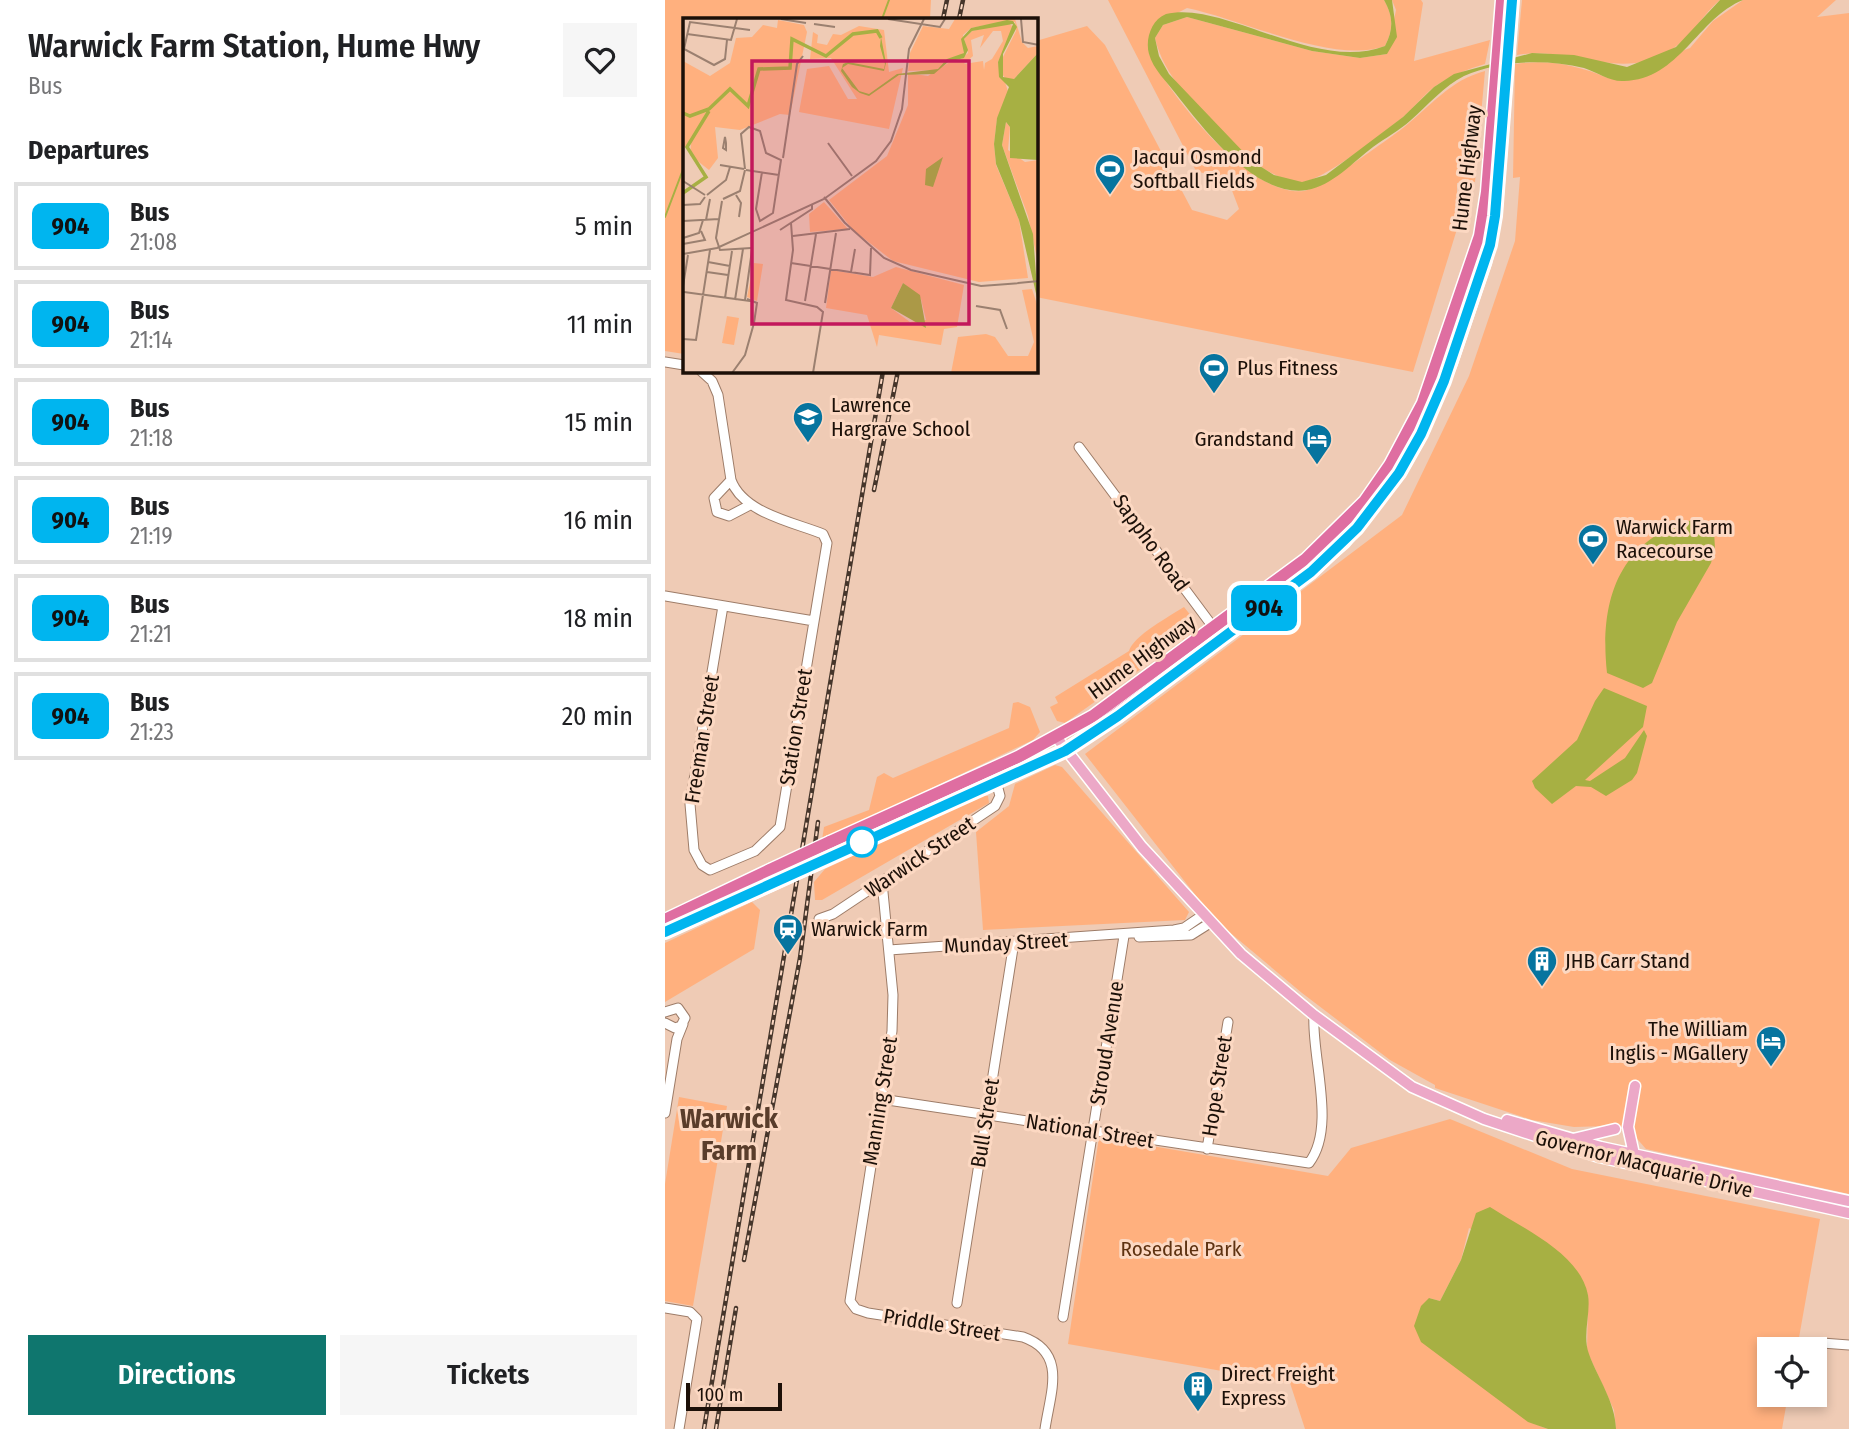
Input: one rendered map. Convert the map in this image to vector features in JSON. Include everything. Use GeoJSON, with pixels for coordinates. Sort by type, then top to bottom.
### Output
{"type":"FeatureCollection","features":[{"type":"Feature","properties":{"kind":"highway","name":"Hume Highway"},"geometry":{"type":"LineString","coordinates":[[1502,0],[1504,40]]}},
{"type":"Feature","properties":{"kind":"highway","name":"Hume Highway"},"geometry":{"type":"LineString","coordinates":[[665,932],[1065,751],[1218,634],[1306,559],[1364,501],[1405,439],[1445,361],[1480,236],[1500,91],[1504,40],[1512,0]]}},
{"type":"Feature","properties":{"kind":"highway","name":"Hume Highway"},"geometry":{"type":"LineString","coordinates":[[665,920],[1057,738],[1218,634]]}},
{"type":"Feature","properties":{"kind":"main road","name":"Governor Macquarie Drive"},"geometry":{"type":"LineString","coordinates":[[1057,738],[1167,877],[1175,881],[1204,921],[1314,1015],[1420,1091],[1489,1121],[1599,1157],[1849,1213]]}},
{"type":"Feature","properties":{"kind":"main road","name":"Governor Macquarie Drive"},"geometry":{"type":"LineString","coordinates":[[1406,1082],[1472,1109],[1573,1139],[1849,1201]]}},
{"type":"Feature","properties":{"kind":"main road"},"geometry":{"type":"LineString","coordinates":[[1634,1154],[1628,1127],[1635,1086]]}},
{"type":"Feature","properties":{"kind":"main road"},"geometry":{"type":"LineString","coordinates":[[1573,1139],[1615,1129]]}},
{"type":"Feature","properties":{"kind":"street"},"geometry":{"type":"LineString","coordinates":[[665,362],[683,365]]}},
{"type":"Feature","properties":{"kind":"street"},"geometry":{"type":"LineString","coordinates":[[703,373],[716,388],[731,480],[737,493],[750,505],[729,516],[717,512],[714,498],[731,480]]}},
{"type":"Feature","properties":{"kind":"street","name":"Sappho Road"},"geometry":{"type":"LineString","coordinates":[[1079,447],[1218,634]]}},
{"type":"Feature","properties":{"kind":"street","name":"Station Street"},"geometry":{"type":"LineString","coordinates":[[707,869],[714,869],[755,851],[780,827],[827,540],[823,534],[750,505]]}},
{"type":"Feature","properties":{"kind":"street"},"geometry":{"type":"LineString","coordinates":[[665,596],[814,621]]}},
{"type":"Feature","properties":{"kind":"street","name":"Freeman Street"},"geometry":{"type":"LineString","coordinates":[[707,869],[694,850],[690,804],[723,606]]}},
{"type":"Feature","properties":{"kind":"street","name":"Warwick Street"},"geometry":{"type":"LineString","coordinates":[[819,919],[833,914],[995,806],[1000,796],[996,781]]}},
{"type":"Feature","properties":{"kind":"street","name":"Manning Street"},"geometry":{"type":"LineString","coordinates":[[862,1312],[853,1306],[849,1292],[893,1012],[882,882]]}},
{"type":"Feature","properties":{"kind":"street","name":"Munday Street"},"geometry":{"type":"LineString","coordinates":[[888,950],[1124,936],[1191,935],[1204,921]]}},
{"type":"Feature","properties":{"kind":"street","name":"Stroud Avenue"},"geometry":{"type":"LineString","coordinates":[[1063,1317],[1124,936]]}},
{"type":"Feature","properties":{"kind":"street","name":"Bull Street"},"geometry":{"type":"LineString","coordinates":[[957,1303],[1014,942]]}},
{"type":"Feature","properties":{"kind":"street"},"geometry":{"type":"LineString","coordinates":[[665,1013],[671,1008],[681,1009],[685,1015],[677,1039],[665,1113]]}},
{"type":"Feature","properties":{"kind":"street","name":"National Street"},"geometry":{"type":"LineString","coordinates":[[881,1099],[1309,1163],[1315,1155],[1322,1091],[1314,1015]]}},
{"type":"Feature","properties":{"kind":"street","name":"Hope Street"},"geometry":{"type":"LineString","coordinates":[[1207,1149],[1228,1022]]}},
{"type":"Feature","properties":{"kind":"street"},"geometry":{"type":"LineString","coordinates":[[667,1025],[678,1028],[683,1024]]}},
{"type":"Feature","properties":{"kind":"street"},"geometry":{"type":"LineString","coordinates":[[665,1078],[671,1038],[667,1025]]}},
{"type":"Feature","properties":{"kind":"street"},"geometry":{"type":"LineString","coordinates":[[665,1308],[690,1312],[697,1319],[679,1429]]}},
{"type":"Feature","properties":{"kind":"street","name":"Priddle Street"},"geometry":{"type":"LineString","coordinates":[[862,1312],[1023,1337],[1047,1352],[1052,1367],[1045,1429]]}},
{"type":"Feature","properties":{"kind":"street"},"geometry":{"type":"LineString","coordinates":[[1827,1343],[1849,1345]]}},
{"type":"Feature","properties":{"kind":"green space"},"geometry":{"type":"Polygon","coordinates":[[[665,0],[931,0],[930,18],[683,18],[683,354],[665,351],[665,0]]]}},
{"type":"Feature","properties":{"kind":"green space","name":"Jacqui Osmond Softball Fields"},"geometry":{"type":"Polygon","coordinates":[[[1108,0],[1384,0],[1391,23],[1388,40],[1385,46],[1364,50],[1341,50],[1315,45],[1187,8],[1154,25],[1149,54],[1193,118],[1237,162],[1260,178],[1283,189],[1304,191],[1324,182],[1403,128],[1451,87],[1485,71],[1475,182],[1457,183],[1457,229],[1413,372],[1038,297],[1038,40],[1087,26],[1105,45],[1192,210],[1227,220],[1239,209],[1228,180],[1196,171],[1108,0]]]}},
{"type":"Feature","properties":{"kind":"green space"},"geometry":{"type":"Polygon","coordinates":[[[1392,0],[1421,0],[1423,3],[1414,61],[1490,40],[1485,64],[1437,85],[1402,118],[1352,156],[1322,175],[1300,182],[1288,180],[1266,170],[1229,140],[1173,77],[1159,52],[1155,38],[1163,25],[1187,17],[1312,51],[1360,58],[1387,54],[1396,10],[1392,0]]]}},
{"type":"Feature","properties":{"kind":"green space"},"geometry":{"type":"Polygon","coordinates":[[[1522,0],[1720,0],[1675,47],[1656,58],[1617,64],[1538,53],[1517,55],[1522,0]]]}},
{"type":"Feature","properties":{"kind":"green space","name":"Warwick Farm Racecourse"},"geometry":{"type":"Polygon","coordinates":[[[1743,0],[1836,0],[1817,17],[1849,13],[1849,1194],[1646,1149],[1632,1133],[1608,1126],[1574,1127],[1532,1120],[1435,1088],[1435,1085],[1390,1060],[1302,993],[1215,920],[1085,754],[1402,515],[1469,376],[1515,241],[1520,177],[1513,178],[1515,64],[1562,64],[1608,78],[1690,48],[1713,21],[1743,0]]]}},
{"type":"Feature","properties":{"kind":"green space"},"geometry":{"type":"Polygon","coordinates":[[[1184,607],[1196,622],[1193,632],[1065,723],[1057,721],[1050,707],[1058,703],[1055,697],[1129,651],[1144,633],[1184,607]]]}},
{"type":"Feature","properties":{"kind":"green space"},"geometry":{"type":"Polygon","coordinates":[[[1018,702],[1030,707],[1040,732],[1033,740],[822,840],[824,827],[869,810],[877,777],[884,773],[893,778],[1009,728],[1013,703],[1018,702]]]}},
{"type":"Feature","properties":{"kind":"green space"},"geometry":{"type":"Polygon","coordinates":[[[1055,765],[1062,767],[1189,912],[1185,920],[983,930],[976,832],[1009,806],[1015,784],[1055,765]]]}},
{"type":"Feature","properties":{"kind":"green space"},"geometry":{"type":"Polygon","coordinates":[[[980,796],[988,796],[989,803],[822,900],[815,900],[814,882],[825,869],[980,796]]]}},
{"type":"Feature","properties":{"kind":"green space"},"geometry":{"type":"Polygon","coordinates":[[[752,902],[760,910],[754,949],[665,1002],[665,943],[752,902]]]}},
{"type":"Feature","properties":{"kind":"green space"},"geometry":{"type":"Polygon","coordinates":[[[679,1097],[727,1106],[693,1306],[665,1301],[665,1184],[679,1097]]]}},
{"type":"Feature","properties":{"kind":"green space","name":"Rosedale Park"},"geometry":{"type":"Polygon","coordinates":[[[1450,1119],[1572,1169],[1820,1219],[1799,1337],[1757,1337],[1757,1407],[1786,1407],[1782,1429],[1616,1429],[1614,1410],[1587,1351],[1588,1294],[1469,1228],[1461,1260],[1440,1301],[1429,1298],[1493,1392],[1509,1407],[1548,1429],[1305,1429],[1290,1383],[1068,1344],[1099,1137],[1328,1176],[1351,1148],[1450,1119]]]}},
{"type":"Feature","properties":{"kind":"shaded area"},"geometry":{"type":"Polygon","coordinates":[[[1384,0],[1392,0],[1397,37],[1387,54],[1360,58],[1312,51],[1187,17],[1163,25],[1155,38],[1159,56],[1169,74],[1252,161],[1274,175],[1302,182],[1326,175],[1403,117],[1434,87],[1454,74],[1532,53],[1574,55],[1627,67],[1676,47],[1720,0],[1743,0],[1713,20],[1674,60],[1643,78],[1619,81],[1584,68],[1539,62],[1508,64],[1464,76],[1342,173],[1325,184],[1307,190],[1288,190],[1268,183],[1232,158],[1161,75],[1149,54],[1149,37],[1156,21],[1166,14],[1189,12],[1329,50],[1358,52],[1385,46],[1391,23],[1384,0]]]}},
{"type":"Feature","properties":{"kind":"shaded area"},"geometry":{"type":"Polygon","coordinates":[[[1696,519],[1705,521],[1714,530],[1715,549],[1711,563],[1677,622],[1652,683],[1643,688],[1607,673],[1607,621],[1611,597],[1620,576],[1632,557],[1648,541],[1670,528],[1696,519]]]}},
{"type":"Feature","properties":{"kind":"shaded area"},"geometry":{"type":"Polygon","coordinates":[[[1604,688],[1647,706],[1643,727],[1585,780],[1590,781],[1625,758],[1644,730],[1647,736],[1637,773],[1632,780],[1606,796],[1591,787],[1576,786],[1552,804],[1535,788],[1532,781],[1577,740],[1604,688]]]}},
{"type":"Feature","properties":{"kind":"shaded area"},"geometry":{"type":"Polygon","coordinates":[[[1490,1207],[1548,1243],[1574,1266],[1583,1280],[1589,1302],[1587,1347],[1609,1400],[1616,1429],[1548,1429],[1528,1422],[1421,1342],[1414,1326],[1421,1306],[1429,1298],[1440,1301],[1461,1260],[1476,1213],[1490,1207]]]}},
{"type":"Feature","properties":{"kind":"waterway"},"geometry":{"type":"LineString","coordinates":[[882,18],[889,0]]}},
{"type":"Feature","properties":{"kind":"waterway"},"geometry":{"type":"LineString","coordinates":[[665,217],[683,170]]}},
{"type":"Feature","properties":{"kind":"railway"},"geometry":{"type":"LineString","coordinates":[[943,18],[947,0]]}},
{"type":"Feature","properties":{"kind":"railway"},"geometry":{"type":"LineString","coordinates":[[959,18],[963,0]]}},
{"type":"Feature","properties":{"kind":"railway"},"geometry":{"type":"LineString","coordinates":[[704,1429],[883,373]]}},
{"type":"Feature","properties":{"kind":"railway"},"geometry":{"type":"LineString","coordinates":[[874,490],[898,373]]}},
{"type":"Feature","properties":{"kind":"railway"},"geometry":{"type":"LineString","coordinates":[[744,1260],[800,958],[818,822]]}},
{"type":"Feature","properties":{"kind":"railway"},"geometry":{"type":"LineString","coordinates":[[716,1429],[736,1308]]}},
{"type":"Feature","properties":{"kind":"bus line","name":"904"},"geometry":{"type":"LineString","coordinates":[[665,932],[1065,751],[1118,716],[1292,587],[1357,528],[1399,473],[1421,434],[1451,362],[1485,262],[1495,216],[1512,0]]}},
{"type":"Feature","properties":{"kind":"place","name":"Jacqui Osmond Softball Fields"},"geometry":{"type":"Point","coordinates":[1110,196]}},
{"type":"Feature","properties":{"kind":"place","name":"Plus Fitness"},"geometry":{"type":"Point","coordinates":[1214,395]}},
{"type":"Feature","properties":{"kind":"place","name":"Lawrence Hargrave School"},"geometry":{"type":"Point","coordinates":[808,444]}},
{"type":"Feature","properties":{"kind":"place","name":"Grandstand"},"geometry":{"type":"Point","coordinates":[1317,466]}},
{"type":"Feature","properties":{"kind":"place","name":"Warwick Farm Racecourse"},"geometry":{"type":"Point","coordinates":[1593,566]}},
{"type":"Feature","properties":{"kind":"place","name":"Warwick Farm"},"geometry":{"type":"Point","coordinates":[788,956]}},
{"type":"Feature","properties":{"kind":"place","name":"JHB Carr Stand"},"geometry":{"type":"Point","coordinates":[1542,988]}},
{"type":"Feature","properties":{"kind":"place","name":"The William Inglis - MGallery"},"geometry":{"type":"Point","coordinates":[1771,1068]}},
{"type":"Feature","properties":{"kind":"place","name":"Direct Freight Express"},"geometry":{"type":"Point","coordinates":[1198,1413]}},
{"type":"Feature","properties":{"kind":"district","name":"Warwick Farm"},"geometry":{"type":"Point","coordinates":[729,1134]}}]}
